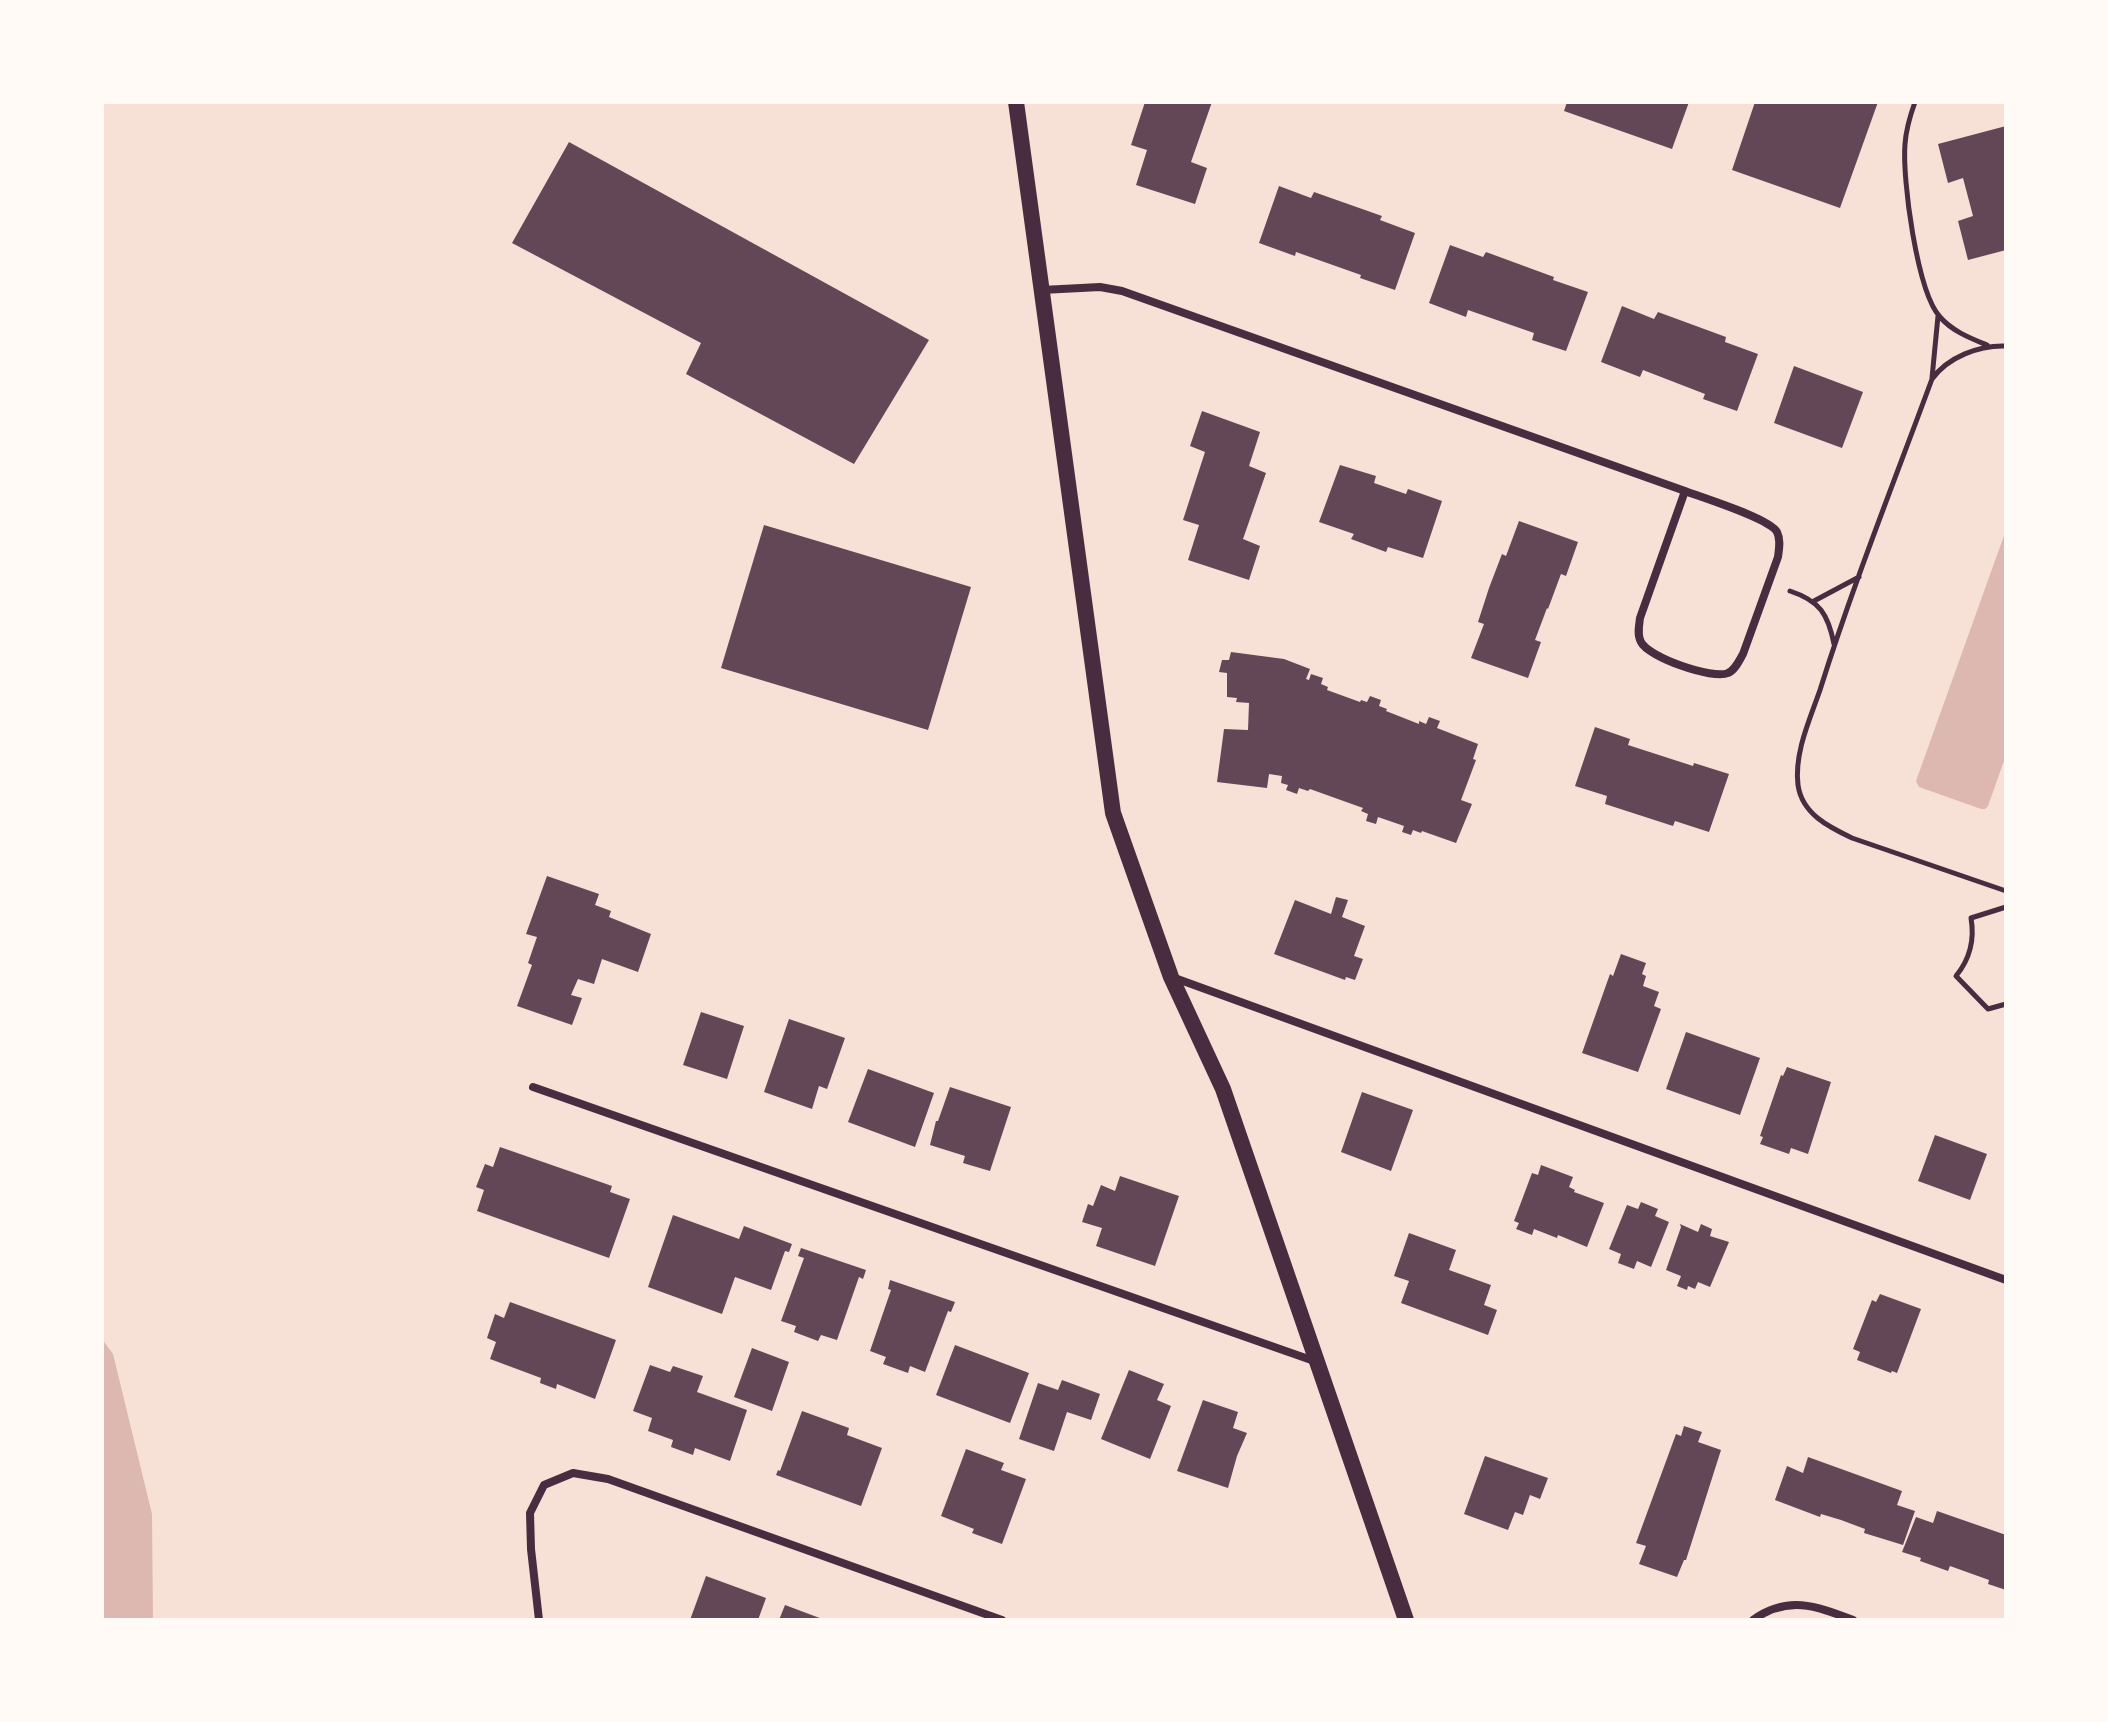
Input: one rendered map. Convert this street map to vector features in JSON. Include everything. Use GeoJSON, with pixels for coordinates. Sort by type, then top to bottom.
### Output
{"type":"FeatureCollection","features":[{"type":"Feature","properties":{"kind":"main road"},"geometry":{"type":"LineString","coordinates":[[1016,102],[1113,813],[1171,977],[1223,1089],[1406,1620]]}},
{"type":"Feature","properties":{"kind":"street"},"geometry":{"type":"LineString","coordinates":[[1041,291],[1100,287],[1122,291],[1685,491],[1771,525],[1778,533],[1778,557],[1743,654],[1728,673],[1717,676],[1658,656],[1646,649],[1640,641],[1638,630],[1685,491]]}},
{"type":"Feature","properties":{"kind":"street"},"geometry":{"type":"LineString","coordinates":[[1171,977],[2006,1280]]}},
{"type":"Feature","properties":{"kind":"street"},"geometry":{"type":"LineString","coordinates":[[533,1087],[1318,1363]]}},
{"type":"Feature","properties":{"kind":"street"},"geometry":{"type":"LineString","coordinates":[[539,1620],[530,1513],[544,1485],[573,1473],[608,1479],[1002,1620]]}},
{"type":"Feature","properties":{"kind":"street"},"geometry":{"type":"LineString","coordinates":[[1753,1620],[1773,1608],[1797,1604],[1821,1608],[1853,1620]]}},
{"type":"Feature","properties":{"kind":"path"},"geometry":{"type":"LineString","coordinates":[[1915,102],[1908,120],[1905,173],[1918,266],[1926,290],[1938,315],[1963,335],[1988,346],[2006,346]]}},
{"type":"Feature","properties":{"kind":"path"},"geometry":{"type":"LineString","coordinates":[[1938,315],[1932,379],[1834,645],[1799,760],[1799,788],[1806,805],[1817,819],[1852,838],[2006,891]]}},
{"type":"Feature","properties":{"kind":"path"},"geometry":{"type":"LineString","coordinates":[[1932,379],[1941,367],[1988,346]]}},
{"type":"Feature","properties":{"kind":"path"},"geometry":{"type":"LineString","coordinates":[[1814,601],[1860,576]]}},
{"type":"Feature","properties":{"kind":"path"},"geometry":{"type":"LineString","coordinates":[[1768,583],[1814,601],[1831,627],[1834,645]]}},
{"type":"Feature","properties":{"kind":"path"},"geometry":{"type":"LineString","coordinates":[[2006,907],[1971,918],[1974,935],[1971,951],[1956,976],[1988,1009],[2006,1004]]}},
{"type":"Feature","properties":{"kind":"shaded area"},"geometry":{"type":"Polygon","coordinates":[[[2006,530],[2006,755],[1988,806],[1981,809],[1919,787],[1916,781],[2006,530]]]}},
{"type":"Feature","properties":{"kind":"shaded area"},"geometry":{"type":"Polygon","coordinates":[[[102,1339],[113,1354],[152,1514],[153,1620],[102,1620],[102,1339]]]}},
{"type":"Feature","properties":{"kind":"building"},"geometry":{"type":"Polygon","coordinates":[[[1145,102],[1212,102],[1191,162],[1207,168],[1195,204],[1136,185],[1147,150],[1131,145],[1145,102]]]}},
{"type":"Feature","properties":{"kind":"building"},"geometry":{"type":"Polygon","coordinates":[[[1567,102],[1689,102],[1672,149],[1564,111],[1567,102]]]}},
{"type":"Feature","properties":{"kind":"building"},"geometry":{"type":"Polygon","coordinates":[[[1755,102],[1878,102],[1840,208],[1732,170],[1755,102]]]}},
{"type":"Feature","properties":{"kind":"building"},"geometry":{"type":"Polygon","coordinates":[[[2006,126],[2006,250],[1968,260],[1958,221],[1973,216],[1963,178],[1948,183],[1938,144],[2006,126]]]}},
{"type":"Feature","properties":{"kind":"building"},"geometry":{"type":"Polygon","coordinates":[[[569,142],[929,340],[854,464],[686,374],[701,343],[512,243],[569,142]]]}},
{"type":"Feature","properties":{"kind":"building"},"geometry":{"type":"Polygon","coordinates":[[[1279,186],[1311,198],[1314,192],[1382,216],[1380,220],[1415,233],[1395,290],[1296,252],[1295,256],[1259,243],[1279,186]]]}},
{"type":"Feature","properties":{"kind":"building"},"geometry":{"type":"Polygon","coordinates":[[[1450,245],[1483,257],[1486,252],[1588,292],[1566,351],[1532,340],[1534,333],[1468,310],[1466,317],[1429,303],[1450,245]]]}},
{"type":"Feature","properties":{"kind":"building"},"geometry":{"type":"Polygon","coordinates":[[[1622,306],[1654,319],[1658,312],[1726,337],[1725,342],[1758,354],[1737,411],[1703,399],[1705,394],[1643,370],[1640,377],[1601,362],[1622,306]]]}},
{"type":"Feature","properties":{"kind":"building"},"geometry":{"type":"Polygon","coordinates":[[[1794,366],[1863,392],[1842,448],[1774,423],[1794,366]]]}},
{"type":"Feature","properties":{"kind":"building"},"geometry":{"type":"Polygon","coordinates":[[[1202,411],[1260,432],[1249,466],[1266,473],[1243,539],[1260,546],[1249,580],[1188,560],[1199,525],[1183,520],[1205,452],[1190,446],[1202,411]]]}},
{"type":"Feature","properties":{"kind":"building"},"geometry":{"type":"Polygon","coordinates":[[[1340,465],[1376,476],[1374,483],[1406,494],[1408,489],[1442,501],[1423,558],[1388,547],[1386,552],[1351,539],[1354,534],[1319,522],[1340,465]]]}},
{"type":"Feature","properties":{"kind":"building"},"geometry":{"type":"Polygon","coordinates":[[[1519,521],[1578,542],[1566,576],[1561,574],[1535,640],[1541,642],[1528,678],[1471,658],[1484,624],[1478,622],[1489,588],[1502,554],[1506,556],[1519,521]]]}},
{"type":"Feature","properties":{"kind":"building"},"geometry":{"type":"Polygon","coordinates":[[[764,525],[971,587],[928,730],[721,668],[764,525]]]}},
{"type":"Feature","properties":{"kind":"building"},"geometry":{"type":"Polygon","coordinates":[[[1231,652],[1284,659],[1310,669],[1306,679],[1309,680],[1311,674],[1323,678],[1321,684],[1328,687],[1327,690],[1360,702],[1367,702],[1370,696],[1381,700],[1379,706],[1386,711],[1419,724],[1419,721],[1426,724],[1429,717],[1440,721],[1437,728],[1478,744],[1473,759],[1476,760],[1461,800],[1472,804],[1456,843],[1422,831],[1413,830],[1411,835],[1402,832],[1404,826],[1378,817],[1376,824],[1366,821],[1368,814],[1361,811],[1363,808],[1310,789],[1299,788],[1297,794],[1286,790],[1288,785],[1281,783],[1282,776],[1269,774],[1267,788],[1217,782],[1224,729],[1248,730],[1249,703],[1236,702],[1237,698],[1227,697],[1227,673],[1219,672],[1222,660],[1229,660],[1231,652]]]}},
{"type":"Feature","properties":{"kind":"building"},"geometry":{"type":"Polygon","coordinates":[[[1595,727],[1630,739],[1628,745],[1729,774],[1709,832],[1675,821],[1673,826],[1605,804],[1607,796],[1575,786],[1595,727]]]}},
{"type":"Feature","properties":{"kind":"building"},"geometry":{"type":"Polygon","coordinates":[[[547,876],[599,894],[595,905],[611,911],[609,917],[651,934],[638,972],[602,959],[594,984],[578,979],[571,995],[582,998],[572,1025],[517,1006],[532,965],[528,963],[537,937],[526,934],[547,876]]]}},
{"type":"Feature","properties":{"kind":"building"},"geometry":{"type":"Polygon","coordinates":[[[1336,897],[1348,900],[1342,917],[1365,926],[1354,956],[1363,959],[1355,980],[1346,977],[1345,980],[1274,954],[1295,900],[1331,914],[1336,897]]]}},
{"type":"Feature","properties":{"kind":"building"},"geometry":{"type":"Polygon","coordinates":[[[1621,954],[1646,963],[1642,974],[1646,976],[1643,986],[1659,992],[1654,1006],[1661,1009],[1638,1072],[1582,1053],[1610,974],[1613,976],[1621,954]]]}},
{"type":"Feature","properties":{"kind":"building"},"geometry":{"type":"Polygon","coordinates":[[[701,1012],[744,1026],[727,1079],[683,1065],[701,1012]]]}},
{"type":"Feature","properties":{"kind":"building"},"geometry":{"type":"Polygon","coordinates":[[[789,1019],[845,1038],[827,1089],[819,1086],[812,1109],[764,1092],[789,1019]]]}},
{"type":"Feature","properties":{"kind":"building"},"geometry":{"type":"Polygon","coordinates":[[[1686,1032],[1760,1058],[1740,1115],[1666,1089],[1686,1032]]]}},
{"type":"Feature","properties":{"kind":"building"},"geometry":{"type":"Polygon","coordinates":[[[1787,1067],[1831,1082],[1808,1154],[1791,1148],[1789,1154],[1760,1144],[1781,1075],[1787,1067]]]}},
{"type":"Feature","properties":{"kind":"building"},"geometry":{"type":"Polygon","coordinates":[[[868,1069],[934,1093],[915,1147],[848,1122],[868,1069]]]}},
{"type":"Feature","properties":{"kind":"building"},"geometry":{"type":"Polygon","coordinates":[[[950,1087],[1011,1107],[990,1171],[963,1163],[965,1156],[930,1145],[950,1087]]]}},
{"type":"Feature","properties":{"kind":"building"},"geometry":{"type":"Polygon","coordinates":[[[1362,1092],[1413,1110],[1391,1171],[1341,1152],[1362,1092]]]}},
{"type":"Feature","properties":{"kind":"building"},"geometry":{"type":"Polygon","coordinates":[[[1935,1135],[1987,1154],[1970,1200],[1918,1181],[1935,1135]]]}},
{"type":"Feature","properties":{"kind":"building"},"geometry":{"type":"Polygon","coordinates":[[[500,1147],[612,1186],[610,1192],[630,1199],[609,1258],[477,1211],[484,1190],[476,1187],[485,1164],[493,1167],[500,1147]]]}},
{"type":"Feature","properties":{"kind":"building"},"geometry":{"type":"Polygon","coordinates":[[[1541,1165],[1573,1177],[1569,1187],[1574,1192],[1604,1203],[1587,1247],[1558,1235],[1557,1238],[1534,1229],[1532,1235],[1516,1229],[1519,1223],[1514,1221],[1532,1173],[1538,1175],[1541,1165]]]}},
{"type":"Feature","properties":{"kind":"building"},"geometry":{"type":"Polygon","coordinates":[[[1120,1176],[1179,1196],[1155,1266],[1096,1246],[1102,1228],[1082,1222],[1088,1204],[1093,1206],[1101,1185],[1115,1191],[1120,1176]]]}},
{"type":"Feature","properties":{"kind":"building"},"geometry":{"type":"Polygon","coordinates":[[[1641,1202],[1658,1209],[1655,1216],[1669,1222],[1651,1267],[1637,1261],[1634,1269],[1618,1263],[1621,1254],[1609,1249],[1627,1205],[1638,1209],[1641,1202]]]}},
{"type":"Feature","properties":{"kind":"building"},"geometry":{"type":"Polygon","coordinates":[[[673,1215],[739,1239],[744,1226],[792,1244],[789,1252],[785,1251],[771,1290],[735,1277],[722,1314],[648,1287],[673,1215]]]}},
{"type":"Feature","properties":{"kind":"building"},"geometry":{"type":"Polygon","coordinates":[[[1680,1224],[1698,1232],[1701,1224],[1712,1229],[1710,1236],[1729,1242],[1710,1287],[1698,1282],[1695,1289],[1688,1286],[1687,1290],[1677,1286],[1681,1276],[1666,1270],[1680,1224]]]}},
{"type":"Feature","properties":{"kind":"building"},"geometry":{"type":"Polygon","coordinates":[[[1409,1233],[1456,1250],[1449,1270],[1491,1285],[1484,1305],[1497,1310],[1488,1335],[1401,1303],[1409,1281],[1394,1276],[1409,1233]]]}},
{"type":"Feature","properties":{"kind":"building"},"geometry":{"type":"Polygon","coordinates":[[[801,1248],[866,1270],[863,1279],[859,1277],[837,1340],[821,1335],[818,1341],[794,1332],[796,1326],[781,1321],[804,1258],[798,1256],[801,1248]]]}},
{"type":"Feature","properties":{"kind":"building"},"geometry":{"type":"Polygon","coordinates":[[[890,1280],[955,1302],[951,1312],[948,1311],[925,1372],[910,1366],[908,1373],[883,1364],[886,1357],[870,1351],[891,1290],[888,1289],[890,1280]]]}},
{"type":"Feature","properties":{"kind":"building"},"geometry":{"type":"Polygon","coordinates":[[[1880,1294],[1921,1309],[1897,1373],[1857,1360],[1860,1352],[1853,1349],[1872,1300],[1876,1302],[1880,1294]]]}},
{"type":"Feature","properties":{"kind":"building"},"geometry":{"type":"Polygon","coordinates":[[[510,1302],[616,1340],[595,1399],[557,1384],[556,1389],[540,1383],[541,1378],[490,1359],[496,1342],[487,1338],[495,1314],[504,1318],[510,1302]]]}},
{"type":"Feature","properties":{"kind":"building"},"geometry":{"type":"Polygon","coordinates":[[[955,1345],[1029,1373],[1010,1423],[936,1395],[955,1345]]]}},
{"type":"Feature","properties":{"kind":"building"},"geometry":{"type":"Polygon","coordinates":[[[752,1348],[789,1362],[772,1411],[734,1397],[752,1348]]]}},
{"type":"Feature","properties":{"kind":"building"},"geometry":{"type":"Polygon","coordinates":[[[650,1365],[670,1372],[673,1366],[703,1376],[697,1392],[747,1410],[730,1461],[695,1448],[693,1455],[671,1447],[673,1440],[648,1431],[652,1418],[633,1411],[650,1365]]]}},
{"type":"Feature","properties":{"kind":"building"},"geometry":{"type":"Polygon","coordinates":[[[1129,1370],[1164,1384],[1157,1400],[1171,1406],[1150,1459],[1101,1439],[1129,1370]]]}},
{"type":"Feature","properties":{"kind":"building"},"geometry":{"type":"Polygon","coordinates":[[[1062,1380],[1100,1394],[1091,1420],[1067,1412],[1054,1451],[1019,1439],[1038,1383],[1058,1390],[1062,1380]]]}},
{"type":"Feature","properties":{"kind":"building"},"geometry":{"type":"Polygon","coordinates":[[[1203,1400],[1238,1412],[1233,1428],[1247,1433],[1228,1488],[1177,1471],[1203,1400]]]}},
{"type":"Feature","properties":{"kind":"building"},"geometry":{"type":"Polygon","coordinates":[[[802,1411],[849,1428],[847,1435],[882,1448],[861,1506],[776,1475],[802,1411]]]}},
{"type":"Feature","properties":{"kind":"building"},"geometry":{"type":"Polygon","coordinates":[[[1684,1426],[1702,1432],[1698,1442],[1721,1450],[1686,1560],[1677,1577],[1639,1564],[1646,1546],[1636,1543],[1676,1434],[1681,1436],[1684,1426]]]}},
{"type":"Feature","properties":{"kind":"building"},"geometry":{"type":"Polygon","coordinates":[[[966,1449],[1004,1463],[1001,1470],[1026,1479],[1002,1544],[972,1533],[974,1529],[941,1516],[966,1449]]]}},
{"type":"Feature","properties":{"kind":"building"},"geometry":{"type":"Polygon","coordinates":[[[1485,1456],[1548,1478],[1540,1499],[1530,1495],[1523,1515],[1515,1512],[1508,1530],[1464,1514],[1485,1456]]]}},
{"type":"Feature","properties":{"kind":"building"},"geometry":{"type":"Polygon","coordinates":[[[1808,1457],[1902,1491],[1897,1505],[1915,1511],[1903,1545],[1864,1533],[1865,1529],[1841,1520],[1821,1514],[1820,1517],[1775,1500],[1787,1466],[1803,1473],[1808,1457]]]}},
{"type":"Feature","properties":{"kind":"building"},"geometry":{"type":"Polygon","coordinates":[[[1937,1511],[2006,1535],[2006,1590],[1988,1584],[1989,1580],[1950,1566],[1948,1571],[1902,1552],[1916,1517],[1933,1523],[1937,1511]]]}},
{"type":"Feature","properties":{"kind":"building"},"geometry":{"type":"Polygon","coordinates":[[[706,1576],[766,1598],[758,1620],[690,1620],[706,1576]]]}},
{"type":"Feature","properties":{"kind":"building"},"geometry":{"type":"Polygon","coordinates":[[[785,1605],[825,1620],[779,1620],[785,1605]]]}}]}
